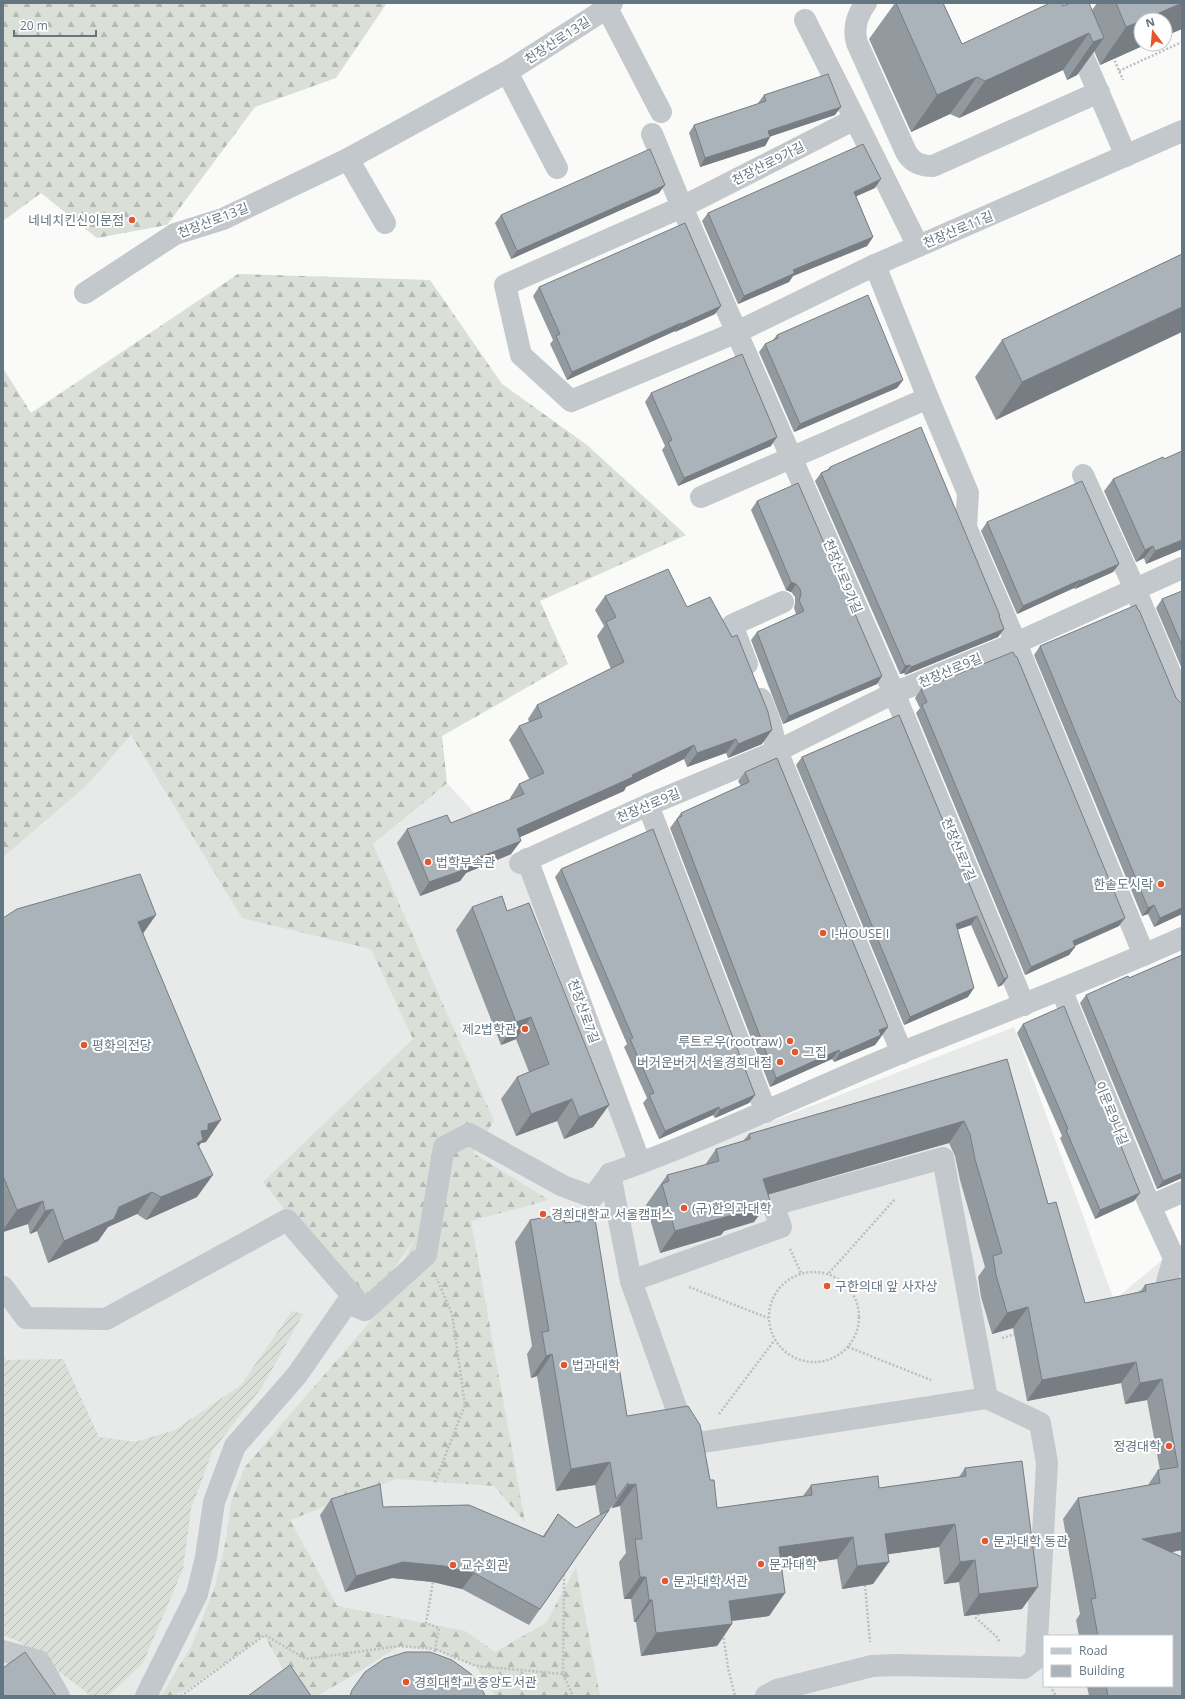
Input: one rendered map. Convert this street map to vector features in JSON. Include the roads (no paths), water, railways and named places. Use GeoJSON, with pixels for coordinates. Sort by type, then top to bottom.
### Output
{"type":"FeatureCollection","features":[{"type":"Feature","properties":{"kind":"street"},"geometry":{"type":"LineString","coordinates":[[866,3],[856,23],[854,34],[857,44],[910,160],[918,164],[933,166],[1099,92]]}},
{"type":"Feature","properties":{"kind":"street"},"geometry":{"type":"LineString","coordinates":[[1060,3],[1126,156]]}},
{"type":"Feature","properties":{"kind":"street","name":"천장산로13길"},"geometry":{"type":"LineString","coordinates":[[86,292],[174,234],[224,219],[348,159],[508,72],[610,6],[661,112]]}},
{"type":"Feature","properties":{"kind":"street"},"geometry":{"type":"LineString","coordinates":[[805,20],[918,246]]}},
{"type":"Feature","properties":{"kind":"street"},"geometry":{"type":"LineString","coordinates":[[508,72],[557,168]]}},
{"type":"Feature","properties":{"kind":"street","name":"천장산로9가길"},"geometry":{"type":"LineString","coordinates":[[737,332],[571,401],[521,355],[505,285],[682,207],[855,119]]}},
{"type":"Feature","properties":{"kind":"street","name":"천장산로11길"},"geometry":{"type":"LineString","coordinates":[[737,332],[875,265],[1182,131]]}},
{"type":"Feature","properties":{"kind":"street","name":"천장산로9가길"},"geometry":{"type":"LineString","coordinates":[[652,134],[682,207],[894,693]]}},
{"type":"Feature","properties":{"kind":"street"},"geometry":{"type":"LineString","coordinates":[[348,159],[385,223]]}},
{"type":"Feature","properties":{"kind":"street"},"geometry":{"type":"LineString","coordinates":[[875,265],[968,493],[966,527],[1016,643],[1144,954]]}},
{"type":"Feature","properties":{"kind":"street"},"geometry":{"type":"LineString","coordinates":[[701,497],[928,398]]}},
{"type":"Feature","properties":{"kind":"street"},"geometry":{"type":"LineString","coordinates":[[1083,476],[1135,589],[1182,700]]}},
{"type":"Feature","properties":{"kind":"street","name":"천장산로9길"},"geometry":{"type":"LineString","coordinates":[[524,861],[648,805],[777,751],[894,693],[1016,643],[1182,568]]}},
{"type":"Feature","properties":{"kind":"street"},"geometry":{"type":"LineString","coordinates":[[783,602],[732,625],[770,722],[777,751],[902,1053]]}},
{"type":"Feature","properties":{"kind":"street","name":"천장산로7길"},"geometry":{"type":"LineString","coordinates":[[894,693],[1024,1005]]}},
{"type":"Feature","properties":{"kind":"street"},"geometry":{"type":"LineString","coordinates":[[648,805],[766,1112]]}},
{"type":"Feature","properties":{"kind":"street","name":"천장산로7길"},"geometry":{"type":"LineString","coordinates":[[524,861],[640,1163]]}},
{"type":"Feature","properties":{"kind":"street"},"geometry":{"type":"LineString","coordinates":[[365,1310],[426,1255],[444,1147],[469,1134],[563,1186],[593,1197],[610,1174],[766,1112],[902,1053],[1024,1005],[1060,988],[1144,954],[1181,942]]}},
{"type":"Feature","properties":{"kind":"street","name":"이문로9나길"},"geometry":{"type":"LineString","coordinates":[[1060,988],[1150,1206],[1178,1257]]}},
{"type":"Feature","properties":{"kind":"street"},"geometry":{"type":"LineString","coordinates":[[632,1281],[781,1226],[773,1205],[943,1158],[987,1398]]}},
{"type":"Feature","properties":{"kind":"street"},"geometry":{"type":"LineString","coordinates":[[610,1174],[632,1281],[678,1413],[697,1444],[987,1398],[1040,1422],[1047,1463],[1036,1659],[1024,1668],[896,1665],[872,1666],[776,1690],[766,1696]]}},
{"type":"Feature","properties":{"kind":"street"},"geometry":{"type":"LineString","coordinates":[[1150,1206],[1182,1192]]}},
{"type":"Feature","properties":{"kind":"street"},"geometry":{"type":"LineString","coordinates":[[3,1287],[26,1318],[106,1319],[287,1220],[365,1310]]}},
{"type":"Feature","properties":{"kind":"street"},"geometry":{"type":"LineString","coordinates":[[1167,1282],[1178,1257]]}},
{"type":"Feature","properties":{"kind":"street"},"geometry":{"type":"LineString","coordinates":[[146,1696],[197,1594],[206,1557],[214,1502],[235,1446],[297,1375],[347,1303],[365,1310]]}},
{"type":"Feature","properties":{"kind":"street"},"geometry":{"type":"LineString","coordinates":[[3,1651],[39,1661],[59,1696]]}},
{"type":"Feature","properties":{"kind":"place","name":"네네치킨신이문점"},"geometry":{"type":"Point","coordinates":[132,220]}},
{"type":"Feature","properties":{"kind":"place","name":"법학부속관"},"geometry":{"type":"Point","coordinates":[428,862]}},
{"type":"Feature","properties":{"kind":"place","name":"한솥도시락"},"geometry":{"type":"Point","coordinates":[1161,884]}},
{"type":"Feature","properties":{"kind":"place","name":"I-HOUSE I"},"geometry":{"type":"Point","coordinates":[823,933]}},
{"type":"Feature","properties":{"kind":"place","name":"제2법학관"},"geometry":{"type":"Point","coordinates":[525,1029]}},
{"type":"Feature","properties":{"kind":"place","name":"루트로우(rootraw)"},"geometry":{"type":"Point","coordinates":[790,1041]}},
{"type":"Feature","properties":{"kind":"place","name":"평화의전당"},"geometry":{"type":"Point","coordinates":[84,1045]}},
{"type":"Feature","properties":{"kind":"place","name":"그집"},"geometry":{"type":"Point","coordinates":[795,1052]}},
{"type":"Feature","properties":{"kind":"place","name":"버거운버거 서울경희대점"},"geometry":{"type":"Point","coordinates":[780,1062]}},
{"type":"Feature","properties":{"kind":"place","name":"(구)한의과대학"},"geometry":{"type":"Point","coordinates":[684,1208]}},
{"type":"Feature","properties":{"kind":"place","name":"경희대학교 서울캠퍼스"},"geometry":{"type":"Point","coordinates":[543,1214]}},
{"type":"Feature","properties":{"kind":"place","name":"구한의대 앞 사자상"},"geometry":{"type":"Point","coordinates":[827,1286]}},
{"type":"Feature","properties":{"kind":"place","name":"법과대학"},"geometry":{"type":"Point","coordinates":[564,1365]}},
{"type":"Feature","properties":{"kind":"place","name":"정경대학"},"geometry":{"type":"Point","coordinates":[1169,1446]}},
{"type":"Feature","properties":{"kind":"place","name":"문과대학 동관"},"geometry":{"type":"Point","coordinates":[985,1541]}},
{"type":"Feature","properties":{"kind":"place","name":"문과대학"},"geometry":{"type":"Point","coordinates":[761,1564]}},
{"type":"Feature","properties":{"kind":"place","name":"교수회관"},"geometry":{"type":"Point","coordinates":[453,1565]}},
{"type":"Feature","properties":{"kind":"place","name":"문과대학 서관"},"geometry":{"type":"Point","coordinates":[665,1581]}},
{"type":"Feature","properties":{"kind":"place","name":"경희대학교 중앙도서관"},"geometry":{"type":"Point","coordinates":[406,1682]}}]}
